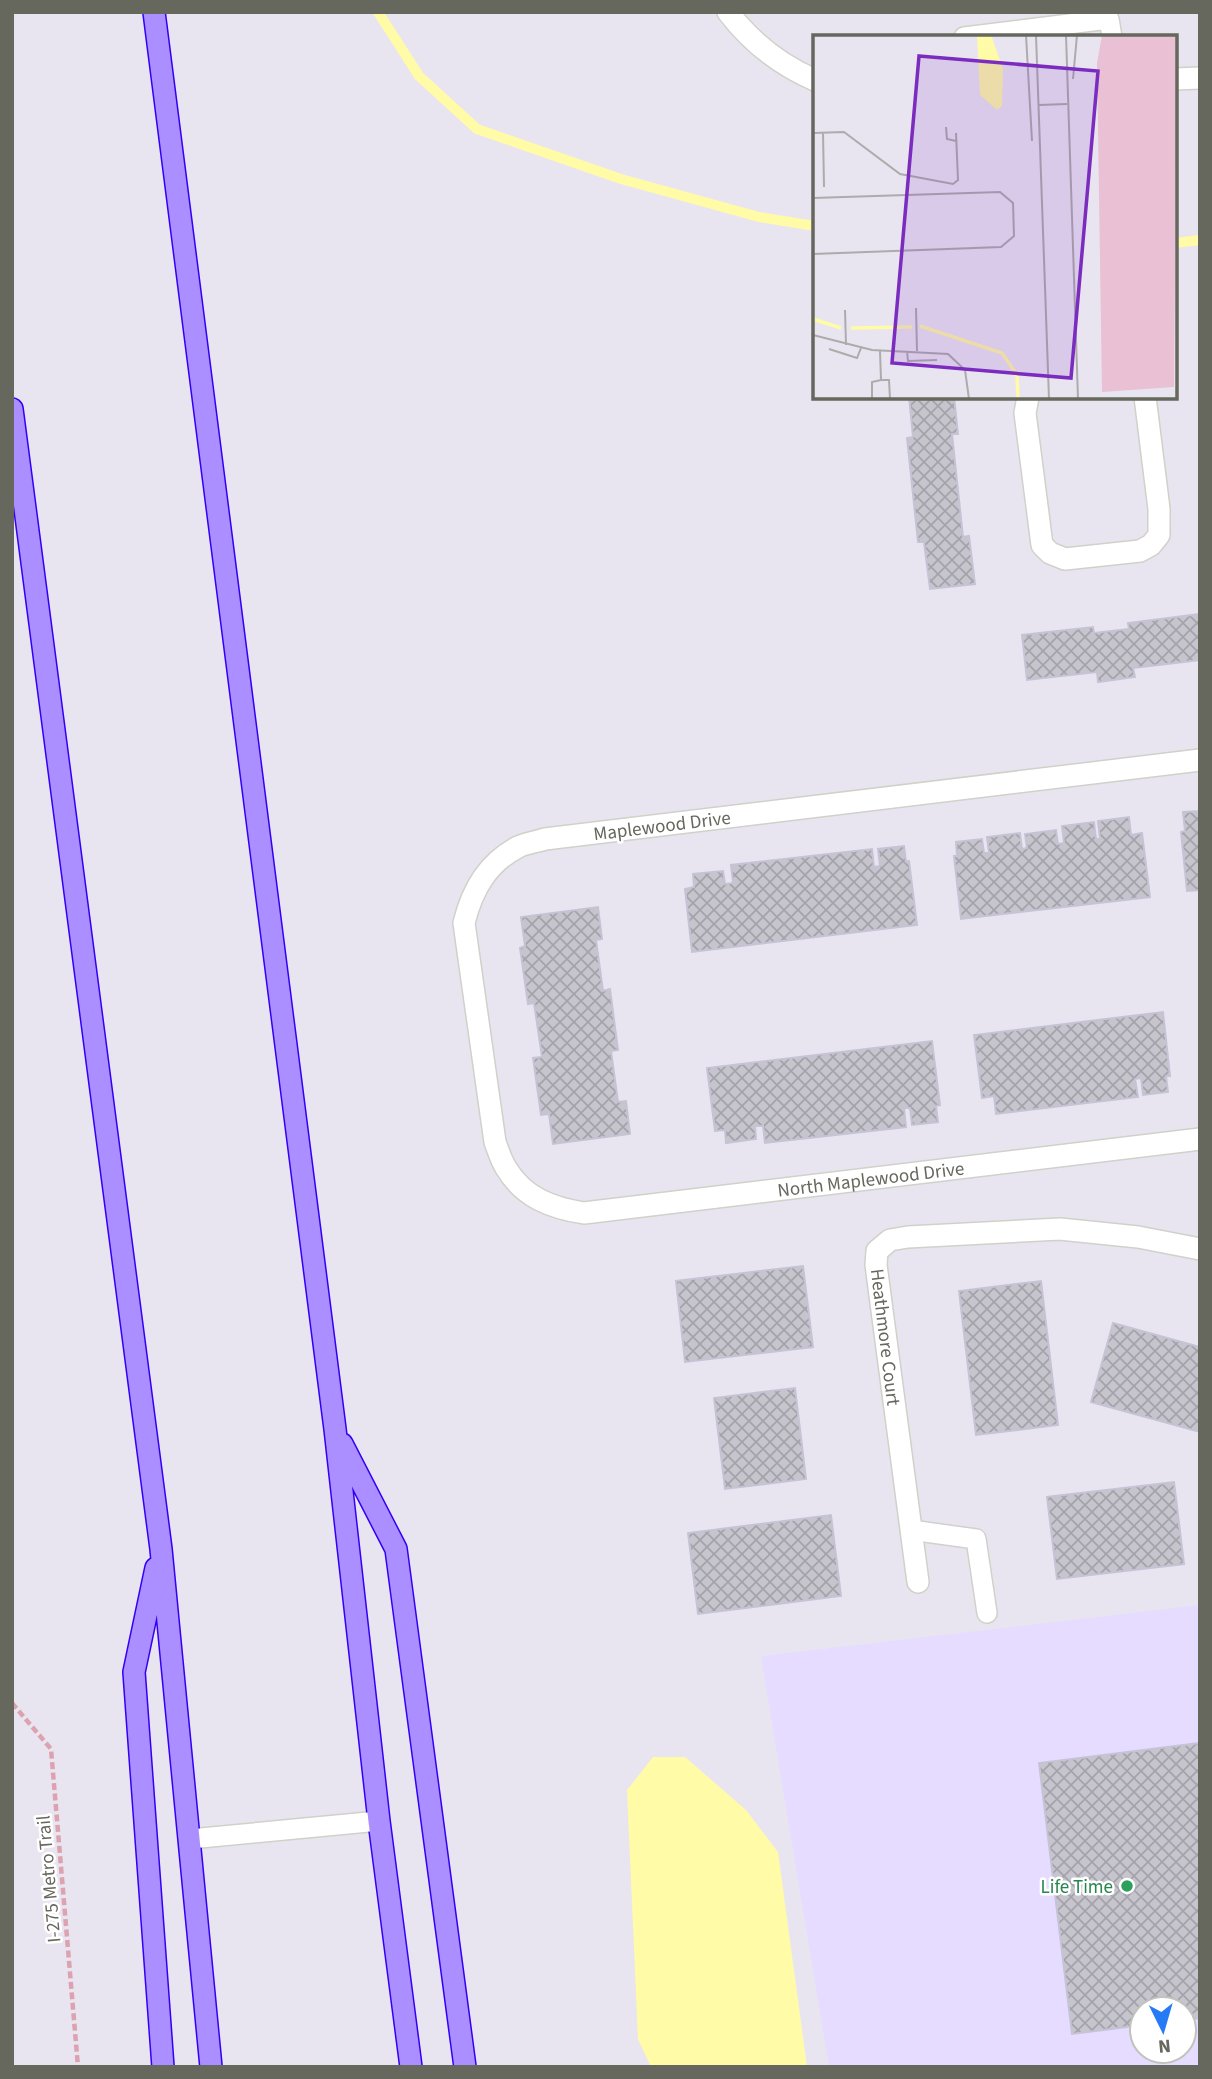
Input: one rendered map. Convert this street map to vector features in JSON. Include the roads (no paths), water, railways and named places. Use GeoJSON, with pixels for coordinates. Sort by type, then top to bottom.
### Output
{"type":"FeatureCollection","features":[{"type":"Feature","properties":{"kind":"highway"},"geometry":{"type":"LineString","coordinates":[[154,12],[335,1429],[379,1821],[411,2067]]}},
{"type":"Feature","properties":{"kind":"highway"},"geometry":{"type":"LineString","coordinates":[[12,408],[161,1549],[211,2067]]}},
{"type":"Feature","properties":{"kind":"highway"},"geometry":{"type":"LineString","coordinates":[[335,1429],[396,1549],[465,2067]]}},
{"type":"Feature","properties":{"kind":"highway"},"geometry":{"type":"LineString","coordinates":[[161,1549],[134,1672],[163,2067]]}},
{"type":"Feature","properties":{"kind":"street"},"geometry":{"type":"LineString","coordinates":[[728,12],[742,31],[778,61],[813,79]]}},
{"type":"Feature","properties":{"kind":"street"},"geometry":{"type":"LineString","coordinates":[[1177,79],[1200,78]]}},
{"type":"Feature","properties":{"kind":"street"},"geometry":{"type":"LineString","coordinates":[[1028,399],[1025,413],[1042,545],[1050,554],[1065,559],[1140,551],[1152,545],[1159,535],[1159,509],[1145,399]]}},
{"type":"Feature","properties":{"kind":"street","name":"Maplewood Drive"},"geometry":{"type":"LineString","coordinates":[[542,1202],[519,1184],[506,1168],[495,1142],[464,923],[470,900],[479,883],[497,861],[519,847],[545,839],[1200,760]]}},
{"type":"Feature","properties":{"kind":"street","name":"North Maplewood Drive"},"geometry":{"type":"LineString","coordinates":[[542,1202],[561,1210],[584,1213],[1200,1139]]}},
{"type":"Feature","properties":{"kind":"street","name":"Heathmore Court"},"geometry":{"type":"LineString","coordinates":[[918,1583],[876,1265],[877,1251],[890,1240],[908,1237],[1060,1229],[1138,1237],[1200,1249]]}},
{"type":"Feature","properties":{"kind":"lane"},"geometry":{"type":"LineString","coordinates":[[980,35],[1109,19],[1112,35]]}},
{"type":"Feature","properties":{"kind":"lane"},"geometry":{"type":"LineString","coordinates":[[911,1531],[976,1539],[987,1613]]}},
{"type":"Feature","properties":{"kind":"lane"},"geometry":{"type":"LineString","coordinates":[[190,1839],[379,1821]]}},
{"type":"Feature","properties":{"kind":"waterway"},"geometry":{"type":"LineString","coordinates":[[378,12],[419,76],[477,129],[621,179],[759,217],[813,226]]}},
{"type":"Feature","properties":{"kind":"waterway"},"geometry":{"type":"LineString","coordinates":[[1177,243],[1200,240]]}},
{"type":"Feature","properties":{"kind":"place","name":"Life Time"},"geometry":{"type":"Point","coordinates":[1127,1886]}}]}
